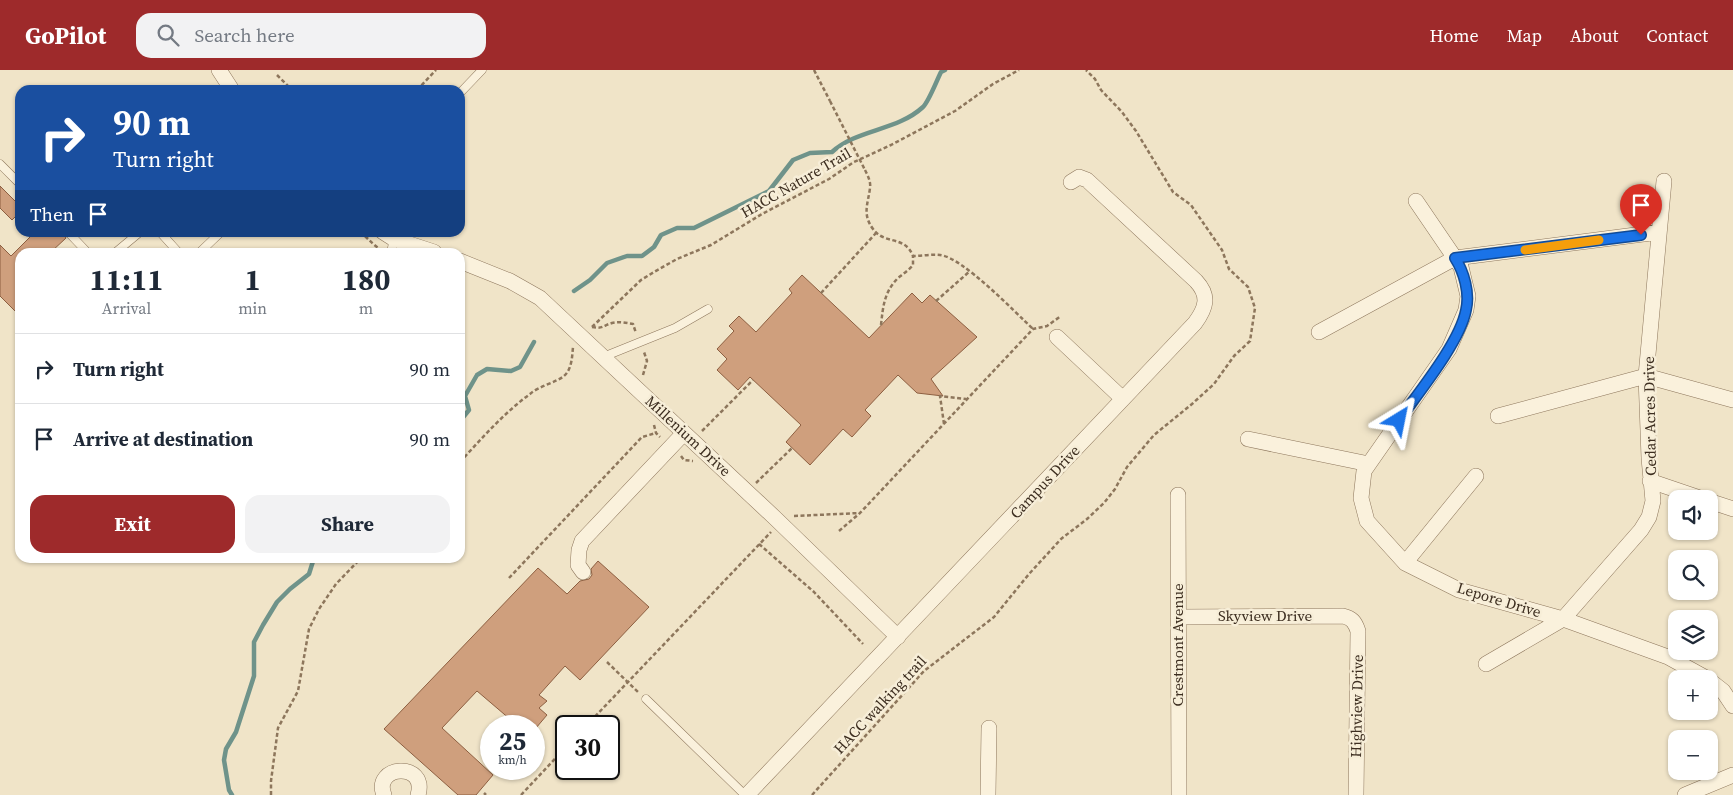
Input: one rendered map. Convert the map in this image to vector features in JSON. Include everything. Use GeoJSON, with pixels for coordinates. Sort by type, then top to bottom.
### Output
{"type":"FeatureCollection","features":[{"type":"Feature","properties":{"kind":"street"},"geometry":{"type":"LineString","coordinates":[[219,70],[229,85]]}},
{"type":"Feature","properties":{"kind":"street","name":"Campus Drive"},"geometry":{"type":"LineString","coordinates":[[746,795],[1195,324],[1203,312],[1206,300],[1203,288],[1196,281],[1087,180],[1079,177],[1071,182]]}},
{"type":"Feature","properties":{"kind":"street","name":"Cedar Acres Drive"},"geometry":{"type":"LineString","coordinates":[[1486,664],[1563,619],[1641,530],[1649,518],[1653,501],[1650,481],[1646,376],[1664,181]]}},
{"type":"Feature","properties":{"kind":"street","name":"Lepore Drive"},"geometry":{"type":"LineString","coordinates":[[1416,201],[1461,267],[1468,296],[1466,310],[1449,348],[1364,471],[1361,498],[1367,521],[1405,563],[1459,590],[1563,619],[1668,657],[1692,670]]}},
{"type":"Feature","properties":{"kind":"street"},"geometry":{"type":"LineString","coordinates":[[1319,332],[1455,258],[1659,232]]}},
{"type":"Feature","properties":{"kind":"street"},"geometry":{"type":"LineString","coordinates":[[389,241],[418,248]]}},
{"type":"Feature","properties":{"kind":"street","name":"Millenium Drive"},"geometry":{"type":"LineString","coordinates":[[465,263],[510,280],[540,298],[780,522],[898,637]]}},
{"type":"Feature","properties":{"kind":"street"},"geometry":{"type":"LineString","coordinates":[[1057,337],[1123,399]]}},
{"type":"Feature","properties":{"kind":"street"},"geometry":{"type":"LineString","coordinates":[[1498,416],[1646,376],[1733,400]]}},
{"type":"Feature","properties":{"kind":"street"},"geometry":{"type":"LineString","coordinates":[[582,572],[578,565],[582,541],[684,433]]}},
{"type":"Feature","properties":{"kind":"street"},"geometry":{"type":"LineString","coordinates":[[1248,438],[1369,464]]}},
{"type":"Feature","properties":{"kind":"street"},"geometry":{"type":"LineString","coordinates":[[1405,563],[1476,476]]}},
{"type":"Feature","properties":{"kind":"street"},"geometry":{"type":"LineString","coordinates":[[1650,481],[1676,490]]}},
{"type":"Feature","properties":{"kind":"street","name":"Crestmont Avenue"},"geometry":{"type":"LineString","coordinates":[[1178,495],[1179,795]]}},
{"type":"Feature","properties":{"kind":"street"},"geometry":{"type":"LineString","coordinates":[[1718,504],[1733,509]]}},
{"type":"Feature","properties":{"kind":"street","name":"Skyview Drive"},"geometry":{"type":"LineString","coordinates":[[1178,617],[1343,616],[1352,619]]}},
{"type":"Feature","properties":{"kind":"street","name":"Highview Drive"},"geometry":{"type":"LineString","coordinates":[[1352,619],[1358,631],[1356,795]]}},
{"type":"Feature","properties":{"kind":"street","name":"Lepore Drive"},"geometry":{"type":"LineString","coordinates":[[1718,687],[1733,706]]}},
{"type":"Feature","properties":{"kind":"street"},"geometry":{"type":"LineString","coordinates":[[988,795],[989,728]]}},
{"type":"Feature","properties":{"kind":"street"},"geometry":{"type":"LineString","coordinates":[[384,795],[383,786],[385,779],[400,770],[414,775],[420,787],[418,795]]}},
{"type":"Feature","properties":{"kind":"street"},"geometry":{"type":"LineString","coordinates":[[1685,795],[1733,775]]}},
{"type":"Feature","properties":{"kind":"lane"},"geometry":{"type":"LineString","coordinates":[[465,88],[482,70]]}},
{"type":"Feature","properties":{"kind":"lane"},"geometry":{"type":"LineString","coordinates":[[0,164],[15,179]]}},
{"type":"Feature","properties":{"kind":"lane"},"geometry":{"type":"LineString","coordinates":[[73,237],[83,248]]}},
{"type":"Feature","properties":{"kind":"lane"},"geometry":{"type":"LineString","coordinates":[[121,248],[134,237]]}},
{"type":"Feature","properties":{"kind":"lane"},"geometry":{"type":"LineString","coordinates":[[164,237],[174,248]]}},
{"type":"Feature","properties":{"kind":"lane"},"geometry":{"type":"LineString","coordinates":[[204,248],[216,237]]}},
{"type":"Feature","properties":{"kind":"lane"},"geometry":{"type":"LineString","coordinates":[[603,357],[675,328],[708,309]]}},
{"type":"Feature","properties":{"kind":"lane"},"geometry":{"type":"LineString","coordinates":[[646,699],[746,795]]}},
{"type":"Feature","properties":{"kind":"path"},"geometry":{"type":"LineString","coordinates":[[422,85],[436,70]]}},
{"type":"Feature","properties":{"kind":"path"},"geometry":{"type":"LineString","coordinates":[[814,70],[869,178],[870,188],[867,197],[866,214],[869,222],[881,237],[903,243],[910,248],[913,256],[913,266],[899,277],[886,294],[881,325]]}},
{"type":"Feature","properties":{"kind":"path","name":"HACC Nature Trail"},"geometry":{"type":"LineString","coordinates":[[592,327],[641,280],[654,272],[711,245],[762,214],[830,179],[854,162],[891,145],[955,111],[993,84],[1019,70]]}},
{"type":"Feature","properties":{"kind":"path"},"geometry":{"type":"LineString","coordinates":[[277,75],[287,85]]}},
{"type":"Feature","properties":{"kind":"path"},"geometry":{"type":"LineString","coordinates":[[821,293],[876,233]]}},
{"type":"Feature","properties":{"kind":"path"},"geometry":{"type":"LineString","coordinates":[[913,256],[940,255],[950,258],[970,271],[1033,329]]}},
{"type":"Feature","properties":{"kind":"path"},"geometry":{"type":"LineString","coordinates":[[936,301],[970,271]]}},
{"type":"Feature","properties":{"kind":"path"},"geometry":{"type":"LineString","coordinates":[[840,531],[860,513],[1033,329],[1047,326],[1061,316]]}},
{"type":"Feature","properties":{"kind":"path"},"geometry":{"type":"LineString","coordinates":[[465,457],[527,395],[542,385],[564,377],[570,368],[573,345]]}},
{"type":"Feature","properties":{"kind":"path"},"geometry":{"type":"LineString","coordinates":[[701,432],[753,380]]}},
{"type":"Feature","properties":{"kind":"path"},"geometry":{"type":"LineString","coordinates":[[944,424],[940,396],[967,399]]}},
{"type":"Feature","properties":{"kind":"path"},"geometry":{"type":"LineString","coordinates":[[509,578],[642,436],[656,433]]}},
{"type":"Feature","properties":{"kind":"path"},"geometry":{"type":"LineString","coordinates":[[755,484],[792,448]]}},
{"type":"Feature","properties":{"kind":"path"},"geometry":{"type":"LineString","coordinates":[[596,715],[780,522]]}},
{"type":"Feature","properties":{"kind":"path"},"geometry":{"type":"LineString","coordinates":[[759,544],[814,592],[863,644]]}},
{"type":"Feature","properties":{"kind":"path"},"geometry":{"type":"LineString","coordinates":[[271,795],[278,728],[298,691],[309,629],[319,609],[336,584],[356,563]]}},
{"type":"Feature","properties":{"kind":"path","name":"HACC walking trail"},"geometry":{"type":"LineString","coordinates":[[812,795],[924,671],[994,617]]}},
{"type":"Feature","properties":{"kind":"path"},"geometry":{"type":"LineString","coordinates":[[607,662],[628,682]]}},
{"type":"Feature","properties":{"kind":"path"},"geometry":{"type":"LineString","coordinates":[[521,795],[555,759]]}},
{"type":"Feature","properties":{"kind":"building"},"geometry":{"type":"Polygon","coordinates":[[[0,186],[15,201],[15,217],[12,220],[0,208],[0,186]]]}},
{"type":"Feature","properties":{"kind":"building"},"geometry":{"type":"Polygon","coordinates":[[[30,237],[66,238],[55,248],[19,248],[30,237]]]}},
{"type":"Feature","properties":{"kind":"building"},"geometry":{"type":"Polygon","coordinates":[[[0,245],[11,256],[15,252],[15,311],[0,296],[0,245]]]}},
{"type":"Feature","properties":{"kind":"building"},"geometry":{"type":"Polygon","coordinates":[[[802,275],[869,338],[912,293],[922,303],[930,295],[977,337],[931,379],[943,396],[917,393],[898,375],[865,410],[871,416],[852,437],[843,429],[810,465],[786,442],[801,425],[750,377],[738,390],[717,370],[727,359],[717,349],[734,331],[729,326],[739,316],[756,332],[792,293],[789,289],[802,275]]]}},
{"type":"Feature","properties":{"kind":"building"},"geometry":{"type":"Polygon","coordinates":[[[598,561],[649,607],[580,680],[565,666],[539,695],[547,701],[539,708],[547,715],[545,717],[545,715],[505,715],[477,691],[442,728],[480,763],[480,780],[489,780],[476,795],[458,795],[384,729],[538,568],[567,594],[580,581],[589,579],[592,575],[591,569],[598,561]]]}},
{"type":"Feature","properties":{"kind":"waterway"},"geometry":{"type":"LineString","coordinates":[[574,291],[590,280],[607,263],[627,256],[642,256],[654,247],[661,235],[677,228],[694,228],[769,191],[793,160],[810,153],[832,152],[842,144],[913,115],[923,107],[941,72],[945,70]]}},
{"type":"Feature","properties":{"kind":"waterway"},"geometry":{"type":"LineString","coordinates":[[465,396],[477,375],[487,369],[511,371],[520,367],[534,342]]}},
{"type":"Feature","properties":{"kind":"waterway"},"geometry":{"type":"LineString","coordinates":[[465,396],[469,410],[465,415]]}},
{"type":"Feature","properties":{"kind":"waterway"},"geometry":{"type":"LineString","coordinates":[[232,795],[229,790],[224,760],[226,749],[236,732],[254,676],[254,642],[277,602],[309,574],[312,563]]}},
{"type":"Feature","properties":{"kind":"slow traffic"},"geometry":{"type":"LineString","coordinates":[[1525,250],[1599,240]]}},
{"type":"Feature","properties":{"kind":"route"},"geometry":{"type":"LineString","coordinates":[[1399,420],[1449,348],[1466,310],[1468,296],[1461,267],[1455,258],[1641,235]]}}]}
